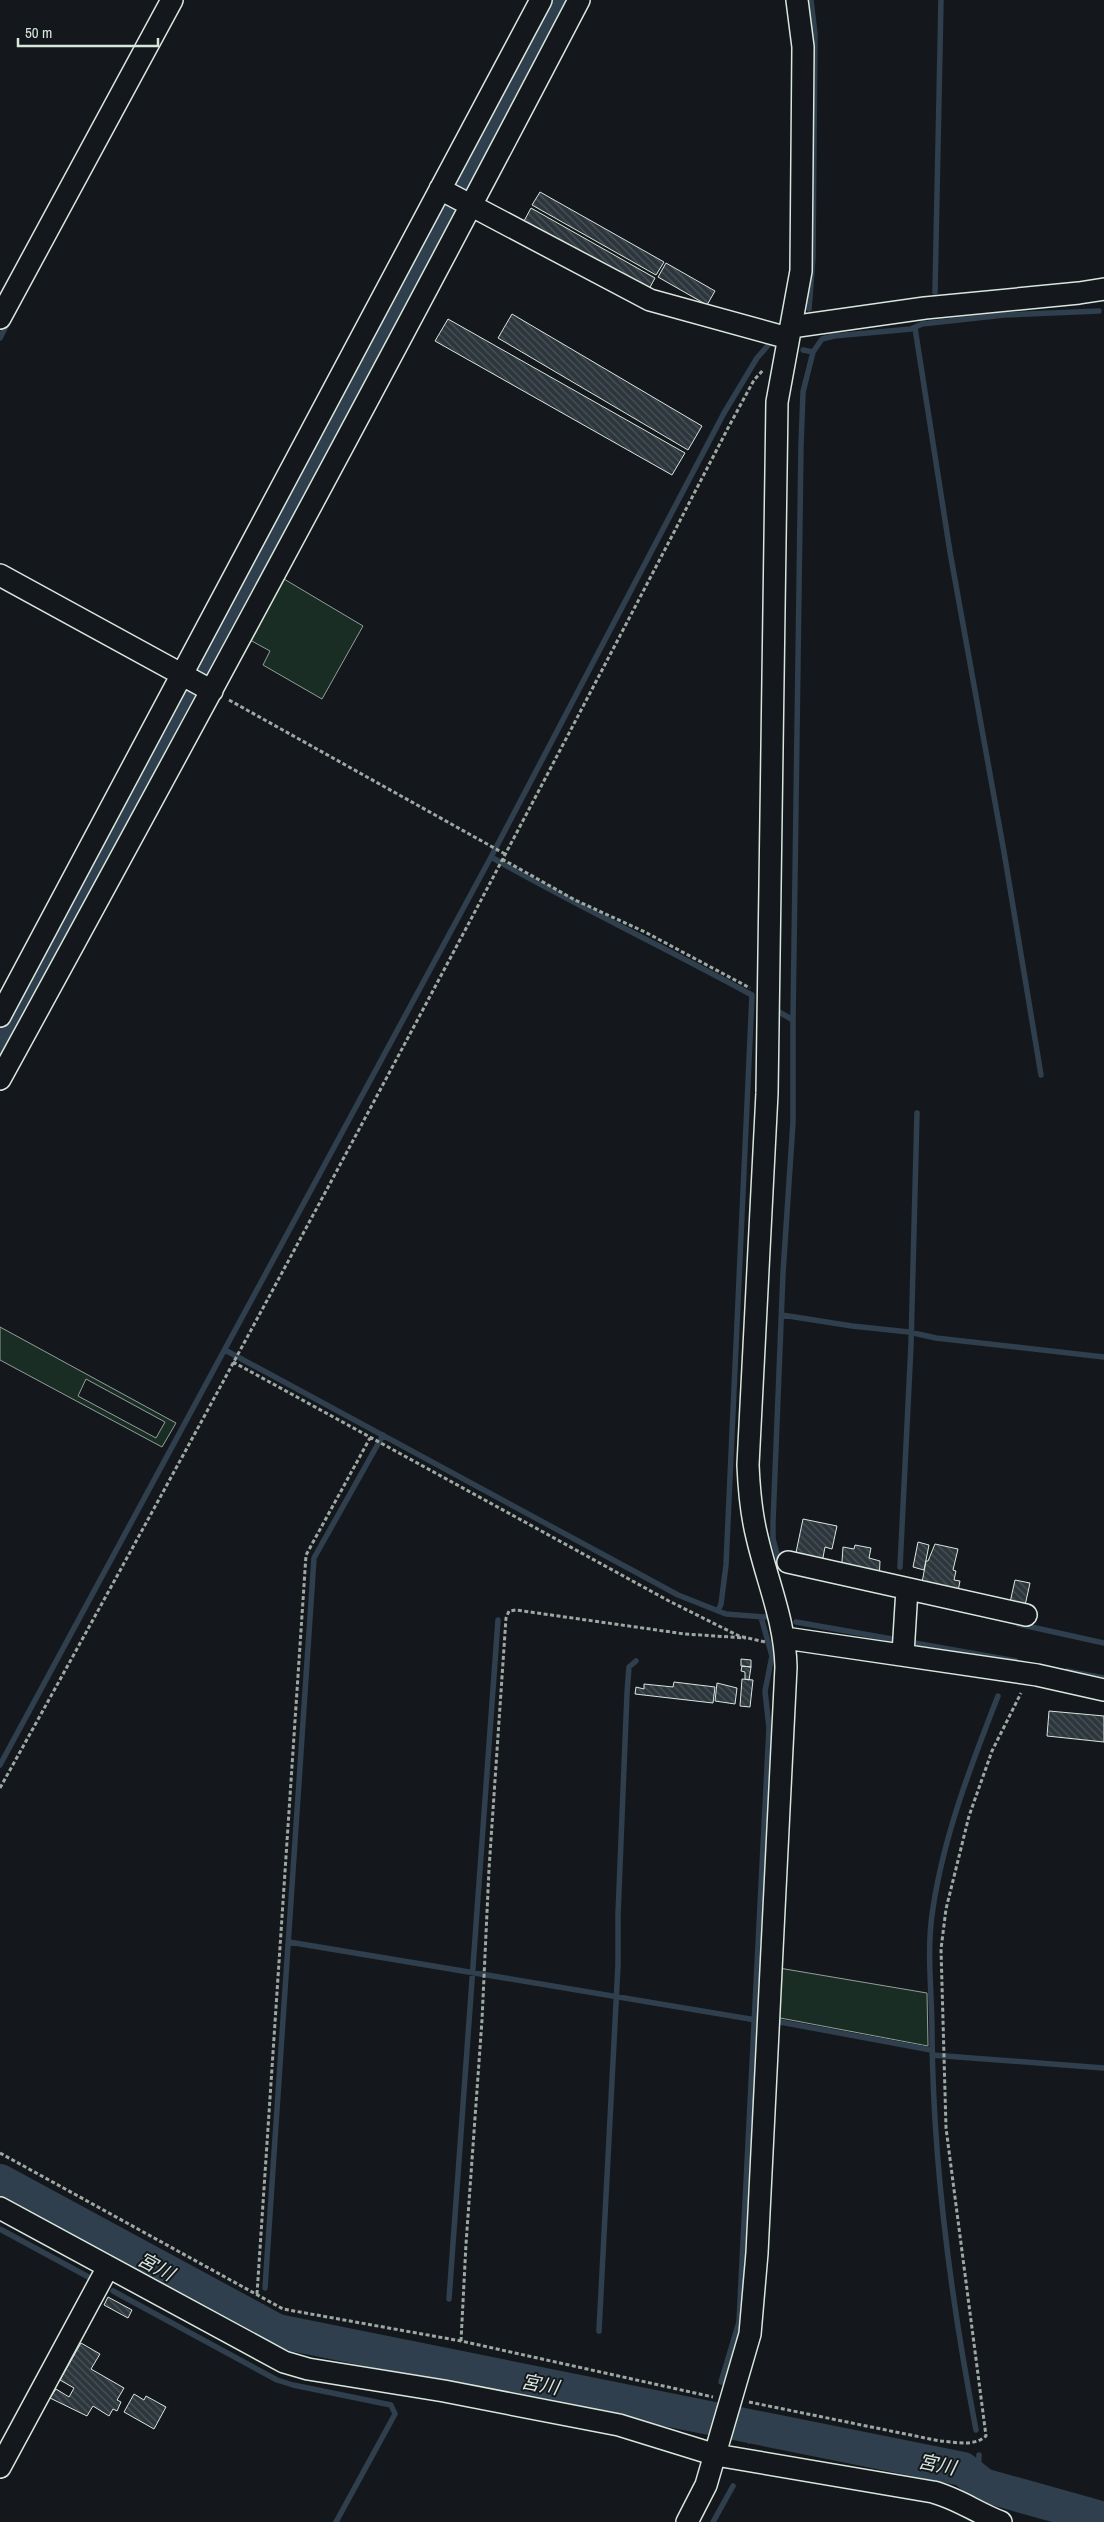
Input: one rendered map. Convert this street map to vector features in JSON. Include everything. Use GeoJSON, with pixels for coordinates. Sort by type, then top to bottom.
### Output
{"type":"FeatureCollection","features":[{"type":"Feature","properties":{"kind":"street"},"geometry":{"type":"LineString","coordinates":[[0,318],[172,0]]}},
{"type":"Feature","properties":{"kind":"street"},"geometry":{"type":"LineString","coordinates":[[0,1016],[90,880],[456,197],[541,0]]}},
{"type":"Feature","properties":{"kind":"street"},"geometry":{"type":"LineString","coordinates":[[0,1079],[90,880],[456,197],[579,0]]}},
{"type":"Feature","properties":{"kind":"street"},"geometry":{"type":"LineString","coordinates":[[687,2522],[706,2486],[750,2334],[757,2253],[786,1667],[785,1638],[756,1536],[750,1498],[748,1465],[767,1093],[777,402],[801,271],[803,47],[797,0]]}},
{"type":"Feature","properties":{"kind":"street"},"geometry":{"type":"LineString","coordinates":[[456,197],[650,300],[790,332],[925,308],[1104,289]]}},
{"type":"Feature","properties":{"kind":"street"},"geometry":{"type":"LineString","coordinates":[[0,575],[197,683]]}},
{"type":"Feature","properties":{"kind":"street"},"geometry":{"type":"LineString","coordinates":[[788,1562],[907,1595],[1026,1615]]}},
{"type":"Feature","properties":{"kind":"street"},"geometry":{"type":"LineString","coordinates":[[904,1646],[907,1595]]}},
{"type":"Feature","properties":{"kind":"street"},"geometry":{"type":"LineString","coordinates":[[785,1638],[904,1646],[1104,1690]]}},
{"type":"Feature","properties":{"kind":"street"},"geometry":{"type":"LineString","coordinates":[[0,2208],[284,2362],[308,2369],[444,2391],[619,2425],[717,2449],[933,2492],[950,2496],[973,2517],[1001,2522]]}},
{"type":"Feature","properties":{"kind":"street"},"geometry":{"type":"LineString","coordinates":[[0,2467],[108,2267]]}},
{"type":"Feature","properties":{"kind":"path"},"geometry":{"type":"LineString","coordinates":[[0,1788],[240,1349],[505,854],[754,380],[764,368],[782,371]]}},
{"type":"Feature","properties":{"kind":"path"},"geometry":{"type":"LineString","coordinates":[[197,683],[505,854]]}},
{"type":"Feature","properties":{"kind":"path"},"geometry":{"type":"LineString","coordinates":[[501,861],[645,932],[768,998]]}},
{"type":"Feature","properties":{"kind":"path"},"geometry":{"type":"LineString","coordinates":[[234,1360],[370,1438],[668,1601],[746,1638]]}},
{"type":"Feature","properties":{"kind":"path"},"geometry":{"type":"LineString","coordinates":[[256,2294],[306,1555],[370,1438]]}},
{"type":"Feature","properties":{"kind":"path"},"geometry":{"type":"LineString","coordinates":[[461,2341],[484,1979],[489,1869],[506,1618],[509,1611],[516,1610],[684,1634],[746,1638],[763,1642]]}},
{"type":"Feature","properties":{"kind":"path"},"geometry":{"type":"LineString","coordinates":[[0,2153],[283,2309],[461,2341],[710,2398],[721,2396],[732,2400],[940,2441],[966,2443],[981,2440],[986,2436],[946,2128],[941,1949],[946,1909],[969,1816],[992,1751],[1014,1711],[1029,1674]]}},
{"type":"Feature","properties":{"kind":"green space"},"geometry":{"type":"Polygon","coordinates":[[[284,579],[363,626],[322,699],[263,665],[270,651],[250,640],[284,579]]]}},
{"type":"Feature","properties":{"kind":"green space"},"geometry":{"type":"Polygon","coordinates":[[[0,1327],[176,1423],[162,1447],[0,1360],[0,1327]],[[86,1379],[78,1396],[156,1438],[165,1422],[86,1379]]]}},
{"type":"Feature","properties":{"kind":"green space"},"geometry":{"type":"Polygon","coordinates":[[[779,1968],[927,1993],[928,2046],[775,2017],[779,1968]]]}},
{"type":"Feature","properties":{"kind":"building"},"geometry":{"type":"Polygon","coordinates":[[[540,192],[664,262],[656,275],[532,205],[540,192]]]}},
{"type":"Feature","properties":{"kind":"building"},"geometry":{"type":"Polygon","coordinates":[[[531,208],[655,278],[648,291],[524,221],[531,208]]]}},
{"type":"Feature","properties":{"kind":"building"},"geometry":{"type":"Polygon","coordinates":[[[666,263],[715,291],[707,305],[658,277],[666,263]]]}},
{"type":"Feature","properties":{"kind":"building"},"geometry":{"type":"Polygon","coordinates":[[[512,314],[702,426],[688,450],[498,338],[512,314]]]}},
{"type":"Feature","properties":{"kind":"building"},"geometry":{"type":"Polygon","coordinates":[[[448,319],[685,453],[672,475],[435,341],[448,319]]]}},
{"type":"Feature","properties":{"kind":"building"},"geometry":{"type":"Polygon","coordinates":[[[803,1519],[837,1526],[832,1549],[825,1547],[821,1568],[794,1562],[803,1519]]]}},
{"type":"Feature","properties":{"kind":"building"},"geometry":{"type":"Polygon","coordinates":[[[918,1542],[929,1545],[924,1570],[913,1567],[918,1542]]]}},
{"type":"Feature","properties":{"kind":"building"},"geometry":{"type":"Polygon","coordinates":[[[935,1544],[958,1549],[953,1570],[956,1571],[954,1580],[960,1581],[957,1596],[921,1588],[926,1561],[928,1561],[935,1544]]]}},
{"type":"Feature","properties":{"kind":"building"},"geometry":{"type":"Polygon","coordinates":[[[855,1545],[871,1548],[869,1558],[880,1561],[879,1581],[841,1576],[843,1547],[854,1549],[855,1545]]]}},
{"type":"Feature","properties":{"kind":"building"},"geometry":{"type":"Polygon","coordinates":[[[1015,1580],[1030,1583],[1024,1610],[1009,1607],[1015,1580]]]}},
{"type":"Feature","properties":{"kind":"building"},"geometry":{"type":"Polygon","coordinates":[[[741,1659],[751,1660],[751,1667],[741,1666],[741,1659]]]}},
{"type":"Feature","properties":{"kind":"building"},"geometry":{"type":"Polygon","coordinates":[[[742,1666],[751,1667],[749,1680],[745,1679],[745,1672],[741,1671],[742,1666]]]}},
{"type":"Feature","properties":{"kind":"building"},"geometry":{"type":"Polygon","coordinates":[[[742,1679],[753,1680],[750,1707],[740,1706],[742,1679]]]}},
{"type":"Feature","properties":{"kind":"building"},"geometry":{"type":"Polygon","coordinates":[[[674,1682],[715,1687],[713,1703],[635,1694],[636,1687],[644,1689],[644,1684],[673,1687],[674,1682]]]}},
{"type":"Feature","properties":{"kind":"building"},"geometry":{"type":"Polygon","coordinates":[[[717,1683],[737,1688],[735,1704],[715,1701],[717,1683]]]}},
{"type":"Feature","properties":{"kind":"building"},"geometry":{"type":"Polygon","coordinates":[[[1049,1711],[1104,1716],[1104,1742],[1047,1736],[1049,1711]]]}},
{"type":"Feature","properties":{"kind":"building"},"geometry":{"type":"Polygon","coordinates":[[[108,2297],[132,2310],[128,2318],[104,2305],[108,2297]]]}},
{"type":"Feature","properties":{"kind":"building"},"geometry":{"type":"Polygon","coordinates":[[[81,2343],[100,2354],[91,2369],[124,2388],[117,2400],[121,2402],[117,2411],[113,2409],[109,2416],[93,2406],[87,2416],[50,2398],[56,2389],[69,2397],[74,2388],[60,2380],[81,2343]]]}},
{"type":"Feature","properties":{"kind":"building"},"geometry":{"type":"Polygon","coordinates":[[[134,2394],[144,2400],[146,2396],[166,2407],[154,2429],[124,2412],[134,2394]]]}},
{"type":"Feature","properties":{"kind":"waterway"},"geometry":{"type":"LineString","coordinates":[[0,1051],[260,568],[560,0]]}},
{"type":"Feature","properties":{"kind":"waterway"},"geometry":{"type":"LineString","coordinates":[[809,309],[813,258],[815,34],[811,0]]}},
{"type":"Feature","properties":{"kind":"waterway"},"geometry":{"type":"LineString","coordinates":[[935,292],[941,0]]}},
{"type":"Feature","properties":{"kind":"waterway"},"geometry":{"type":"LineString","coordinates":[[803,350],[813,352],[822,339],[834,336],[911,329],[922,324],[1004,315],[1099,311]]}},
{"type":"Feature","properties":{"kind":"waterway"},"geometry":{"type":"LineString","coordinates":[[0,338],[8,322]]}},
{"type":"Feature","properties":{"kind":"waterway"},"geometry":{"type":"LineString","coordinates":[[915,328],[950,552],[1004,852],[1041,1075]]}},
{"type":"Feature","properties":{"kind":"waterway"},"geometry":{"type":"LineString","coordinates":[[0,1765],[491,857],[724,413],[757,358],[770,343]]}},
{"type":"Feature","properties":{"kind":"waterway"},"geometry":{"type":"LineString","coordinates":[[793,1020],[801,445],[803,392],[813,352]]}},
{"type":"Feature","properties":{"kind":"waterway"},"geometry":{"type":"LineString","coordinates":[[491,857],[752,995],[726,1565],[721,1604],[718,1611]]}},
{"type":"Feature","properties":{"kind":"waterway"},"geometry":{"type":"LineString","coordinates":[[779,1012],[793,1020],[793,1122],[783,1273],[773,1522],[773,1539],[780,1565]]}},
{"type":"Feature","properties":{"kind":"waterway"},"geometry":{"type":"LineString","coordinates":[[900,1567],[911,1345],[917,1113]]}},
{"type":"Feature","properties":{"kind":"waterway"},"geometry":{"type":"LineString","coordinates":[[782,1315],[852,1326],[909,1332],[936,1338],[1104,1357]]}},
{"type":"Feature","properties":{"kind":"waterway"},"geometry":{"type":"LineString","coordinates":[[225,1350],[678,1595],[726,1614],[765,1617]]}},
{"type":"Feature","properties":{"kind":"waterway"},"geometry":{"type":"LineString","coordinates":[[265,2288],[314,1558],[383,1435]]}},
{"type":"Feature","properties":{"kind":"waterway"},"geometry":{"type":"LineString","coordinates":[[721,2382],[739,2322],[769,1728],[765,1691],[772,1656],[761,1617]]}},
{"type":"Feature","properties":{"kind":"waterway"},"geometry":{"type":"LineString","coordinates":[[449,2299],[498,1620]]}},
{"type":"Feature","properties":{"kind":"waterway"},"geometry":{"type":"LineString","coordinates":[[796,1622],[1016,1661]]}},
{"type":"Feature","properties":{"kind":"waterway"},"geometry":{"type":"LineString","coordinates":[[1018,1624],[1104,1643]]}},
{"type":"Feature","properties":{"kind":"waterway"},"geometry":{"type":"LineString","coordinates":[[599,2331],[618,1965],[618,1915],[627,1693],[629,1667],[636,1661]]}},
{"type":"Feature","properties":{"kind":"waterway"},"geometry":{"type":"LineString","coordinates":[[1067,1671],[1104,1678]]}},
{"type":"Feature","properties":{"kind":"waterway"},"geometry":{"type":"LineString","coordinates":[[976,2430],[951,2282],[940,2183],[933,2083],[930,1939],[938,1881],[951,1827],[968,1774],[998,1696]]}},
{"type":"Feature","properties":{"kind":"waterway"},"geometry":{"type":"LineString","coordinates":[[289,1942],[756,2020]]}},
{"type":"Feature","properties":{"kind":"waterway"},"geometry":{"type":"LineString","coordinates":[[780,2022],[931,2050]]}},
{"type":"Feature","properties":{"kind":"waterway"},"geometry":{"type":"LineString","coordinates":[[932,2055],[1104,2068]]}},
{"type":"Feature","properties":{"kind":"waterway","name":"宮川"},"geometry":{"type":"LineString","coordinates":[[0,2181],[277,2331],[963,2469],[983,2485],[1104,2519]]}},
{"type":"Feature","properties":{"kind":"waterway"},"geometry":{"type":"LineString","coordinates":[[0,2229],[94,2280]]}},
{"type":"Feature","properties":{"kind":"waterway"},"geometry":{"type":"LineString","coordinates":[[113,2291],[277,2380],[391,2405],[395,2414],[336,2522]]}},
{"type":"Feature","properties":{"kind":"waterway"},"geometry":{"type":"LineString","coordinates":[[262,2322],[263,2307]]}},
{"type":"Feature","properties":{"kind":"waterway"},"geometry":{"type":"LineString","coordinates":[[749,2441],[751,2427]]}},
{"type":"Feature","properties":{"kind":"waterway"},"geometry":{"type":"LineString","coordinates":[[972,2490],[978,2480],[979,2455]]}},
{"type":"Feature","properties":{"kind":"waterway"},"geometry":{"type":"LineString","coordinates":[[713,2522],[733,2486]]}},
{"type":"Feature","properties":{"kind":"waterway"},"geometry":{"type":"LineString","coordinates":[[996,2502],[999,2489]]}}]}
